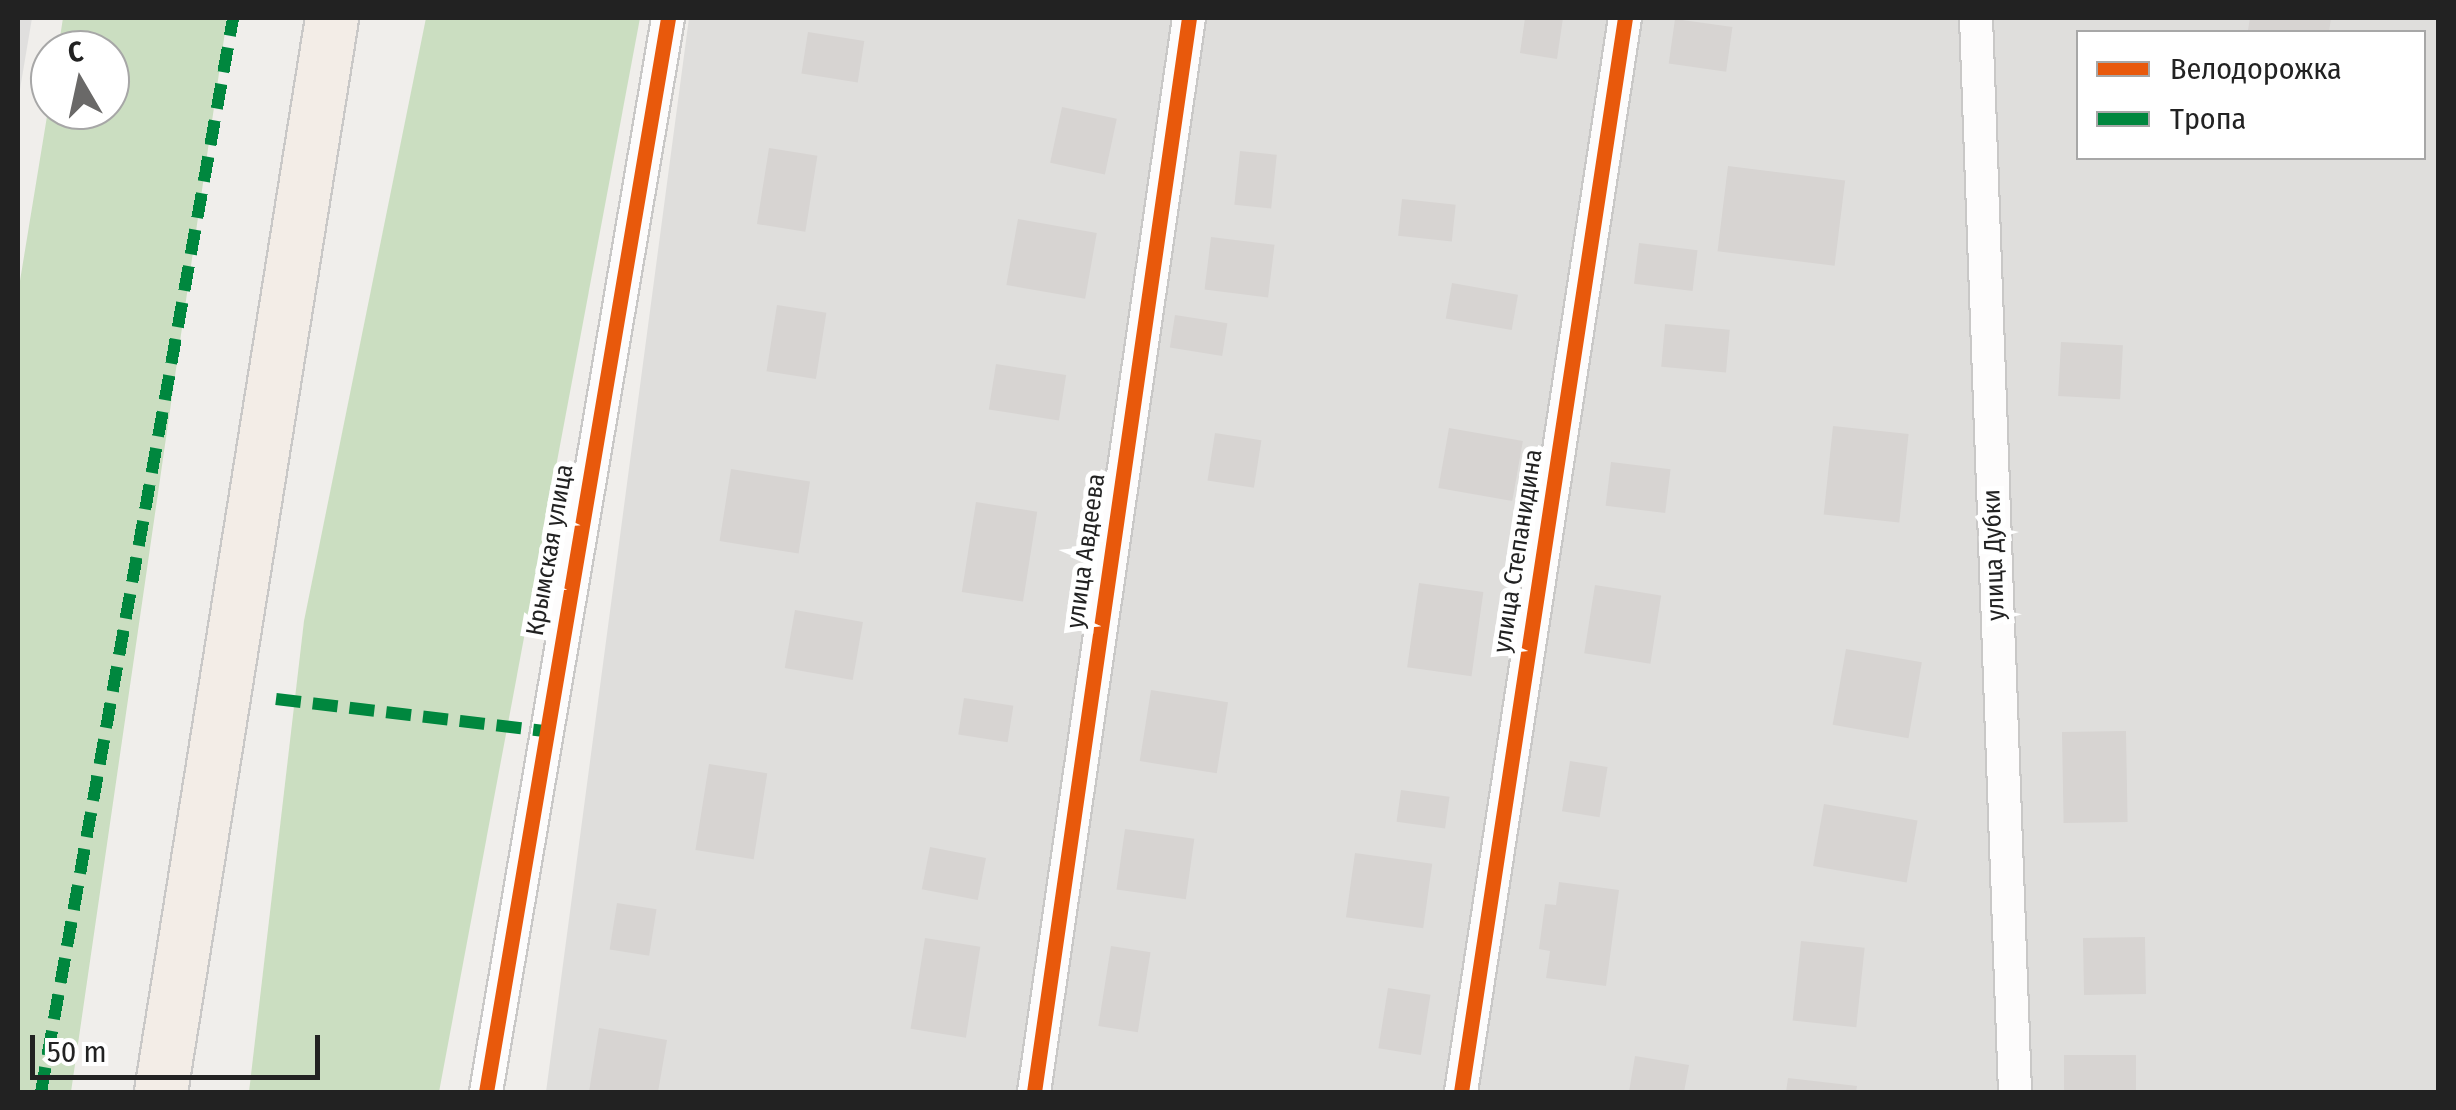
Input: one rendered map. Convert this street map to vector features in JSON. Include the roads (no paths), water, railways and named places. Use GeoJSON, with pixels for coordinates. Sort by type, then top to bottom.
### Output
{"type":"FeatureCollection","features":[{"type":"Feature","properties":{"kind":"main road"},"geometry":{"type":"LineString","coordinates":[[161,1092],[332,18]]}},
{"type":"Feature","properties":{"kind":"street","name":"Крымская улица"},"geometry":{"type":"LineString","coordinates":[[486,1092],[668,18]]}},
{"type":"Feature","properties":{"kind":"street","name":"улица Авдеева"},"geometry":{"type":"LineString","coordinates":[[1034,1092],[1189,18]]}},
{"type":"Feature","properties":{"kind":"street","name":"улица Степанидина"},"geometry":{"type":"LineString","coordinates":[[1461,1092],[1625,18]]}},
{"type":"Feature","properties":{"kind":"street","name":"улица Дубки"},"geometry":{"type":"LineString","coordinates":[[1976,18],[2016,1092]]}}]}
